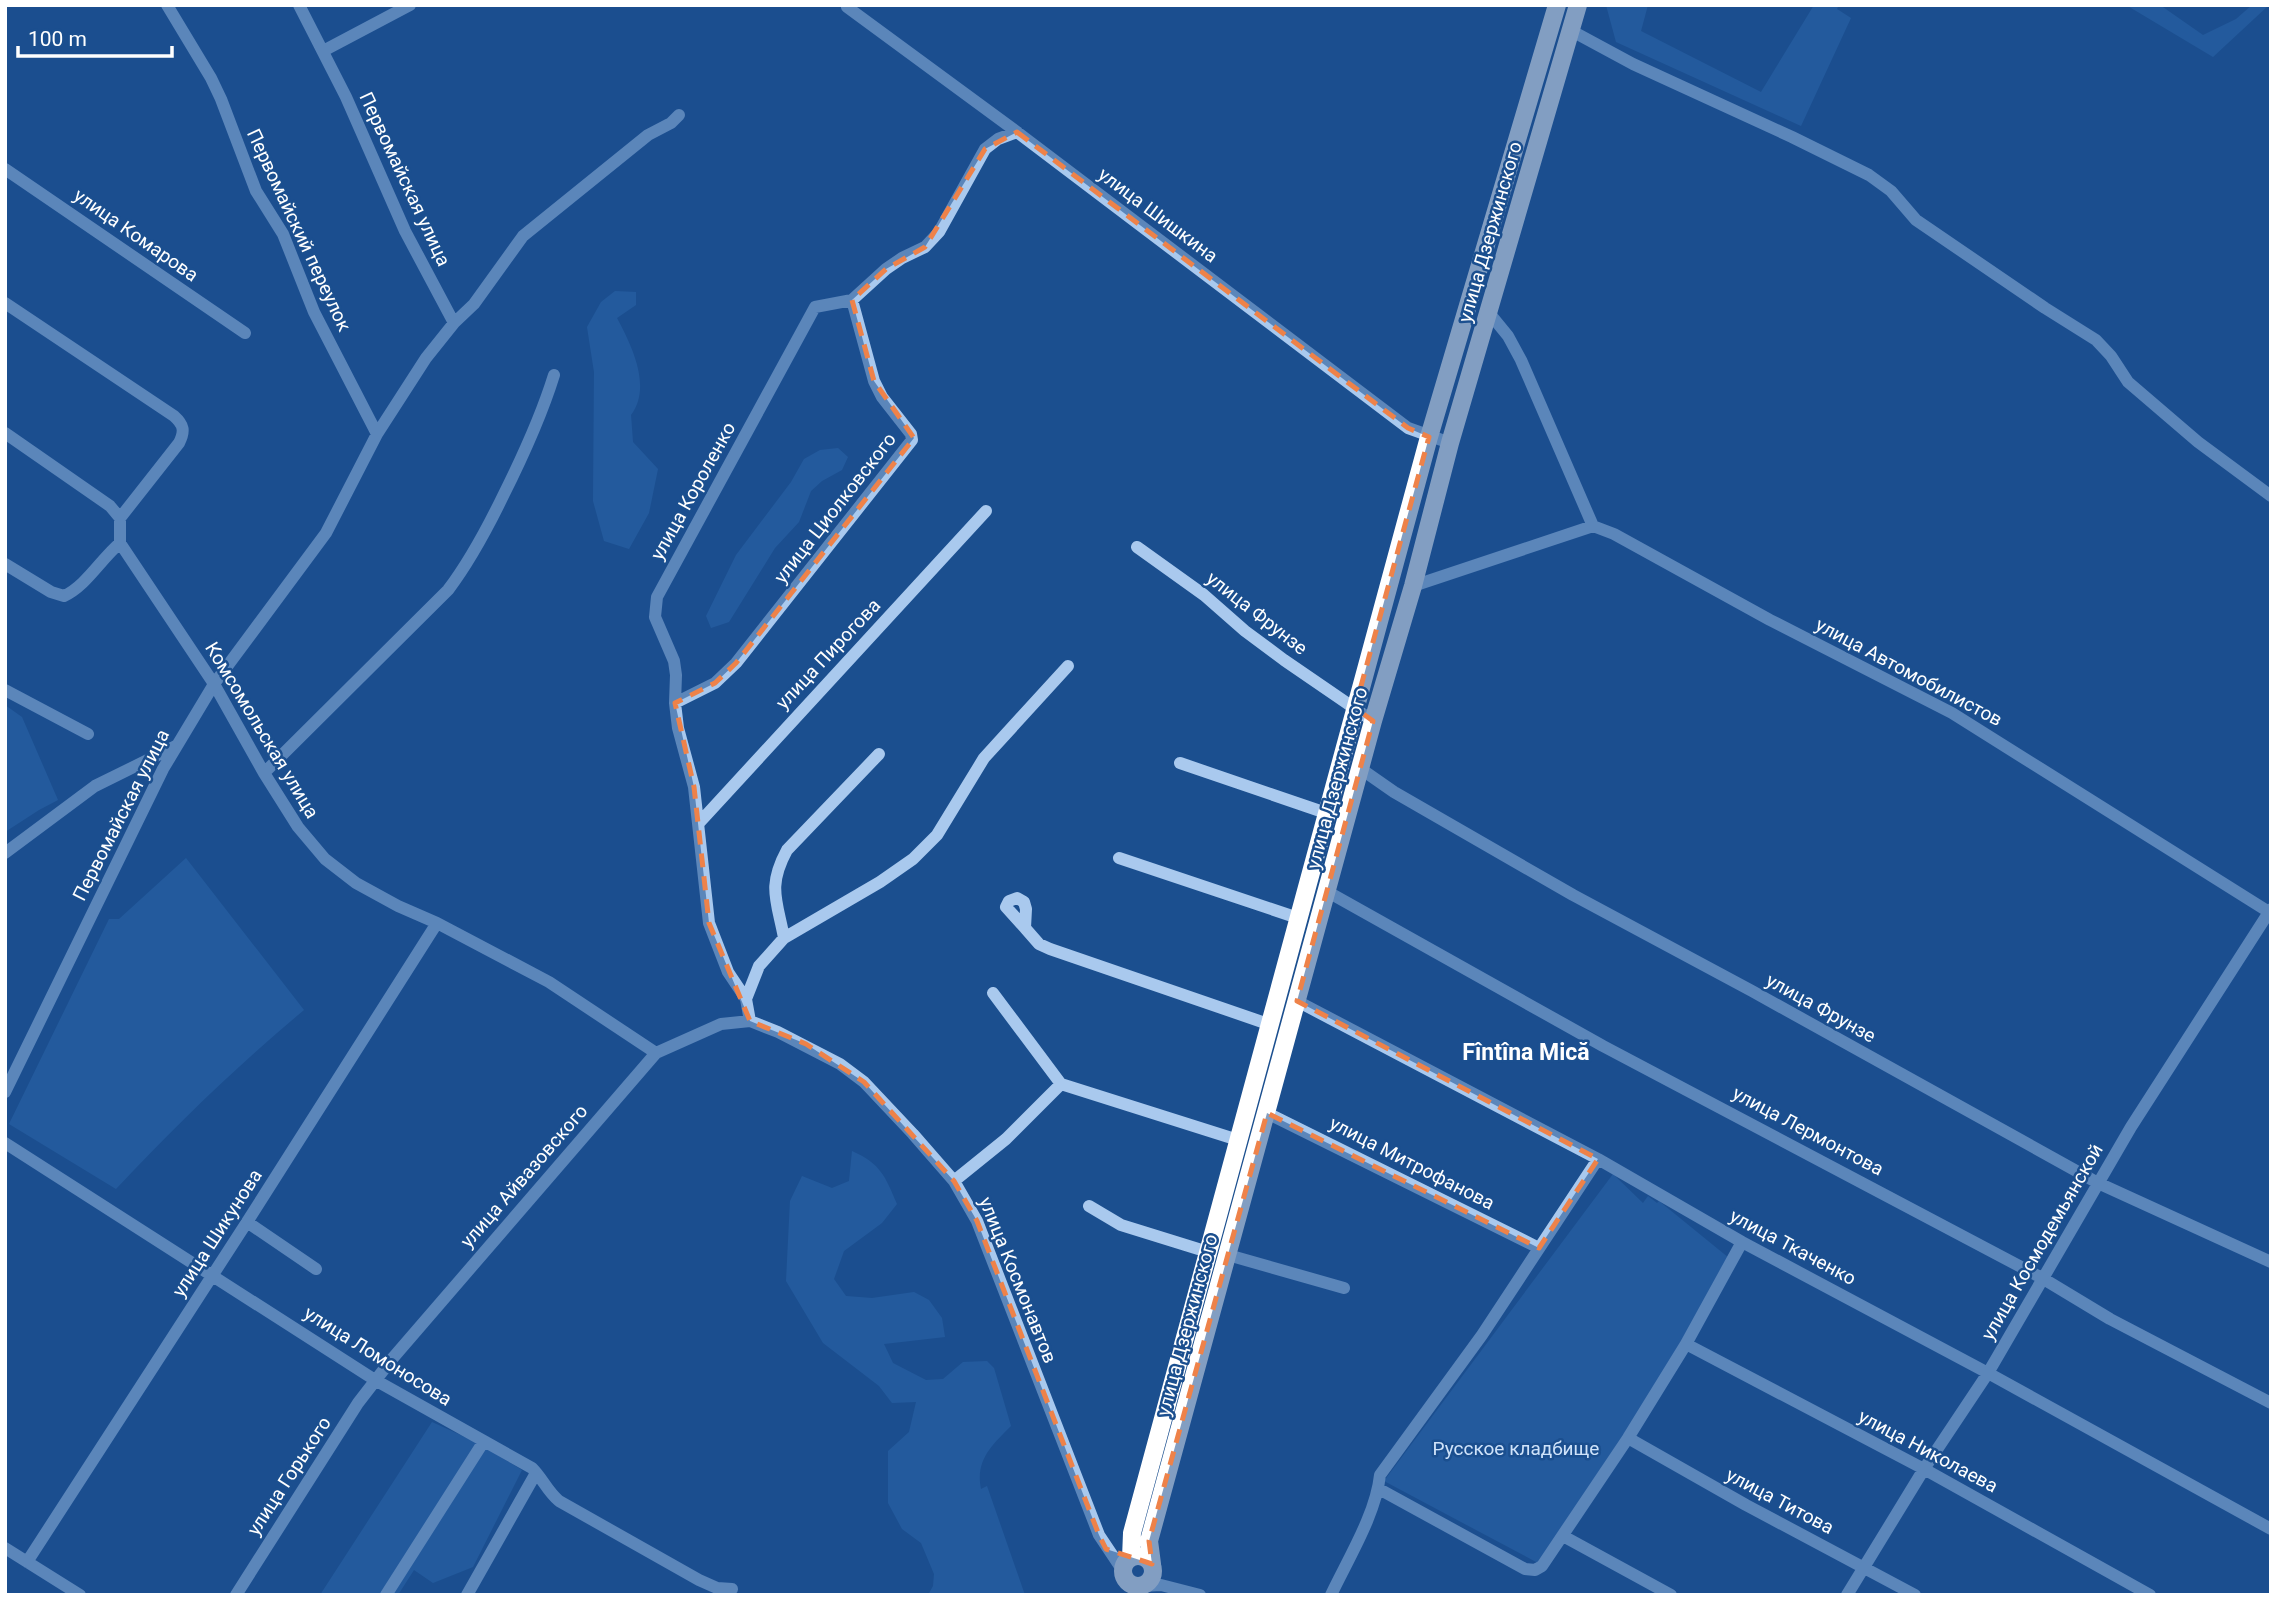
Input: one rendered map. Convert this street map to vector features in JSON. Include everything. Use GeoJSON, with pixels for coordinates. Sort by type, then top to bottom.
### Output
{"type":"FeatureCollection","features":[{"type":"Feature","properties":{"kind":"highway","name":"улица Дзержинского"},"geometry":{"type":"LineString","coordinates":[[1133,1582],[1132,1533],[1429,437],[1557,5]]}},
{"type":"Feature","properties":{"kind":"highway","name":"улица Дзержинского"},"geometry":{"type":"LineString","coordinates":[[1153,1566],[1149,1541],[1373,721],[1413,586],[1450,443],[1490,314],[1578,5]]}},
{"type":"Feature","properties":{"kind":"highway"},"geometry":{"type":"LineString","coordinates":[[1140,1556],[1153,1566],[1150,1581],[1133,1582],[1140,1556]]}},
{"type":"Feature","properties":{"kind":"street","name":"Первомайский переулок"},"geometry":{"type":"LineString","coordinates":[[167,5],[211,78],[256,191],[283,234],[314,312],[377,434]]}},
{"type":"Feature","properties":{"kind":"street","name":"Первомайская улица"},"geometry":{"type":"LineString","coordinates":[[299,5],[346,97],[404,231],[454,323]]}},
{"type":"Feature","properties":{"kind":"street"},"geometry":{"type":"LineString","coordinates":[[323,51],[410,5]]}},
{"type":"Feature","properties":{"kind":"street","name":"улица Шишкина"},"geometry":{"type":"LineString","coordinates":[[847,7],[1408,428],[1450,443]]}},
{"type":"Feature","properties":{"kind":"street"},"geometry":{"type":"LineString","coordinates":[[1570,30],[1633,64],[1869,175],[1891,191],[1916,220],[2096,340],[2128,382],[2197,442],[2271,496]]}},
{"type":"Feature","properties":{"kind":"street","name":"Первомайская улица"},"geometry":{"type":"LineString","coordinates":[[5,1092],[163,769],[214,684],[326,533],[377,434],[426,358],[454,323],[474,304],[523,236],[648,135],[671,123],[679,115]]}},
{"type":"Feature","properties":{"kind":"street"},"geometry":{"type":"LineString","coordinates":[[852,300],[902,258],[925,247],[939,232],[985,149],[998,139],[1017,132]]}},
{"type":"Feature","properties":{"kind":"street","name":"улица Комарова"},"geometry":{"type":"LineString","coordinates":[[5,169],[245,333]]}},
{"type":"Feature","properties":{"kind":"street","name":"улица Короленко"},"geometry":{"type":"LineString","coordinates":[[675,703],[674,661],[655,617],[657,597],[815,307],[852,300]]}},
{"type":"Feature","properties":{"kind":"street","name":"улица Циолковского"},"geometry":{"type":"LineString","coordinates":[[675,703],[715,683],[736,663],[912,440],[911,434],[881,397],[874,381],[852,300]]}},
{"type":"Feature","properties":{"kind":"street"},"geometry":{"type":"LineString","coordinates":[[5,303],[174,415],[183,424],[184,434],[180,443],[120,519]]}},
{"type":"Feature","properties":{"kind":"street"},"geometry":{"type":"LineString","coordinates":[[1413,586],[1593,526],[1521,360],[1508,336],[1490,314]]}},
{"type":"Feature","properties":{"kind":"street"},"geometry":{"type":"LineString","coordinates":[[264,774],[447,590],[460,573],[484,536],[531,440],[554,375]]}},
{"type":"Feature","properties":{"kind":"street"},"geometry":{"type":"LineString","coordinates":[[5,433],[94,494],[110,506],[120,519],[120,543],[106,554],[74,591],[64,596],[51,592],[5,564]]}},
{"type":"Feature","properties":{"kind":"street","name":"улица Пирогова"},"geometry":{"type":"LineString","coordinates":[[699,823],[986,511]]}},
{"type":"Feature","properties":{"kind":"street","name":"улица Автомобилистов"},"geometry":{"type":"LineString","coordinates":[[1593,526],[1614,534],[1770,620],[1952,713],[2270,910]]}},
{"type":"Feature","properties":{"kind":"street","name":"Комсомольская улица"},"geometry":{"type":"LineString","coordinates":[[120,543],[214,684],[264,774],[298,827],[325,859],[356,883],[549,982],[656,1053]]}},
{"type":"Feature","properties":{"kind":"street","name":"улица Фрунзе"},"geometry":{"type":"LineString","coordinates":[[1137,547],[1204,595],[1284,660],[1373,721]]}},
{"type":"Feature","properties":{"kind":"street"},"geometry":{"type":"LineString","coordinates":[[746,999],[759,966],[784,938],[880,882],[913,859],[937,835],[984,758],[1068,666]]}},
{"type":"Feature","properties":{"kind":"street"},"geometry":{"type":"LineString","coordinates":[[5,690],[88,734]]}},
{"type":"Feature","properties":{"kind":"street"},"geometry":{"type":"LineString","coordinates":[[675,703],[678,728],[694,787],[709,923],[728,972],[746,999],[750,1021]]}},
{"type":"Feature","properties":{"kind":"street"},"geometry":{"type":"LineString","coordinates":[[5,853],[95,786],[177,746]]}},
{"type":"Feature","properties":{"kind":"street"},"geometry":{"type":"LineString","coordinates":[[784,938],[774,880],[780,863],[787,850],[879,754]]}},
{"type":"Feature","properties":{"kind":"street"},"geometry":{"type":"LineString","coordinates":[[1180,763],[1328,814]]}},
{"type":"Feature","properties":{"kind":"street","name":"улица Фрунзе"},"geometry":{"type":"LineString","coordinates":[[1361,769],[1394,792],[1573,895],[2098,1183],[2271,1262]]}},
{"type":"Feature","properties":{"kind":"street"},"geometry":{"type":"LineString","coordinates":[[1119,858],[1298,918]]}},
{"type":"Feature","properties":{"kind":"street","name":"улица Лермонтова"},"geometry":{"type":"LineString","coordinates":[[1328,892],[1603,1046],[1682,1085],[2042,1278],[2110,1319],[2271,1403]]}},
{"type":"Feature","properties":{"kind":"street","name":"улица Космодемьянской"},"geometry":{"type":"LineString","coordinates":[[1847,1595],[1924,1469],[1988,1373],[2137,1116],[2270,910]]}},
{"type":"Feature","properties":{"kind":"street","name":"улица Шикунова"},"geometry":{"type":"LineString","coordinates":[[27,1562],[437,923]]}},
{"type":"Feature","properties":{"kind":"street"},"geometry":{"type":"LineString","coordinates":[[1025,928],[1039,943],[1271,1025]]}},
{"type":"Feature","properties":{"kind":"street"},"geometry":{"type":"LineString","coordinates":[[993,993],[1061,1084],[1238,1140]]}},
{"type":"Feature","properties":{"kind":"street","name":"улица Ткаченко"},"geometry":{"type":"LineString","coordinates":[[1297,1001],[1598,1159],[1742,1242],[1988,1373],[2271,1529]]}},
{"type":"Feature","properties":{"kind":"street","name":"улица Космонавтов"},"geometry":{"type":"LineString","coordinates":[[721,1024],[750,1021],[806,1044],[840,1064],[864,1082],[954,1181],[977,1221],[1089,1511],[1106,1549],[1133,1582]]}},
{"type":"Feature","properties":{"kind":"street","name":"улица Айвазовского"},"geometry":{"type":"LineString","coordinates":[[376,1380],[656,1053],[721,1024]]}},
{"type":"Feature","properties":{"kind":"street"},"geometry":{"type":"LineString","coordinates":[[954,1181],[1006,1139],[1061,1084]]}},
{"type":"Feature","properties":{"kind":"street","name":"улица Митрофанова"},"geometry":{"type":"LineString","coordinates":[[1267,1113],[1539,1248]]}},
{"type":"Feature","properties":{"kind":"street","name":"улица Ломоносова"},"geometry":{"type":"LineString","coordinates":[[5,1143],[376,1380],[536,1473],[559,1501],[699,1580],[717,1588],[732,1589]]}},
{"type":"Feature","properties":{"kind":"street"},"geometry":{"type":"LineString","coordinates":[[1331,1595],[1378,1489],[1380,1475],[1482,1335],[1598,1159]]}},
{"type":"Feature","properties":{"kind":"street"},"geometry":{"type":"LineString","coordinates":[[1089,1206],[1121,1225],[1208,1252]]}},
{"type":"Feature","properties":{"kind":"street"},"geometry":{"type":"LineString","coordinates":[[247,1223],[316,1269]]}},
{"type":"Feature","properties":{"kind":"street"},"geometry":{"type":"LineString","coordinates":[[1378,1489],[1525,1569],[1535,1570],[1542,1566],[1628,1438],[1686,1344],[1742,1242]]}},
{"type":"Feature","properties":{"kind":"street"},"geometry":{"type":"LineString","coordinates":[[1227,1255],[1344,1288]]}},
{"type":"Feature","properties":{"kind":"street","name":"улица Николаева"},"geometry":{"type":"LineString","coordinates":[[1686,1344],[1924,1469],[2150,1595]]}},
{"type":"Feature","properties":{"kind":"street","name":"улица Горького"},"geometry":{"type":"LineString","coordinates":[[236,1595],[309,1478],[376,1380]]}},
{"type":"Feature","properties":{"kind":"street","name":"улица Титова"},"geometry":{"type":"LineString","coordinates":[[1628,1438],[1746,1505],[1915,1595]]}},
{"type":"Feature","properties":{"kind":"street"},"geometry":{"type":"LineString","coordinates":[[386,1595],[484,1441]]}},
{"type":"Feature","properties":{"kind":"street"},"geometry":{"type":"LineString","coordinates":[[467,1595],[536,1473]]}},
{"type":"Feature","properties":{"kind":"street"},"geometry":{"type":"LineString","coordinates":[[1563,1536],[1671,1595]]}},
{"type":"Feature","properties":{"kind":"street"},"geometry":{"type":"LineString","coordinates":[[5,1548],[80,1595]]}},
{"type":"Feature","properties":{"kind":"street"},"geometry":{"type":"LineString","coordinates":[[1153,1566],[1161,1585]]}},
{"type":"Feature","properties":{"kind":"street"},"geometry":{"type":"LineString","coordinates":[[1133,1582],[1161,1585],[1200,1595]]}},
{"type":"Feature","properties":{"kind":"highlighted area"},"geometry":{"type":"Polygon","coordinates":[[[1017,132],[1408,428],[1429,437],[1355,708],[1373,721],[1297,1001],[1598,1159],[1539,1248],[1267,1113],[1149,1541],[1152,1564],[1106,1549],[977,1221],[954,1181],[864,1082],[806,1044],[750,1021],[709,923],[694,787],[675,703],[715,683],[736,663],[914,438],[874,381],[852,300],[886,269],[925,247],[985,149],[1017,132]]]}},
{"type":"Feature","properties":{"kind":"green space"},"geometry":{"type":"Polygon","coordinates":[[[1606,5],[1648,5],[1641,31],[1761,92],[1814,5],[1839,5],[1837,9],[1851,18],[1801,126],[1616,42],[1606,5]]]}},
{"type":"Feature","properties":{"kind":"green space"},"geometry":{"type":"Polygon","coordinates":[[[2126,5],[2160,5],[2203,35],[2236,19],[2252,5],[2269,5],[2213,57],[2126,5]]]}},
{"type":"Feature","properties":{"kind":"green space"},"geometry":{"type":"Polygon","coordinates":[[[615,291],[636,292],[636,305],[617,318],[634,354],[640,379],[637,404],[631,415],[633,442],[658,469],[649,513],[629,549],[604,541],[593,501],[594,372],[587,327],[601,302],[615,291]]]}},
{"type":"Feature","properties":{"kind":"green space"},"geometry":{"type":"Polygon","coordinates":[[[838,448],[848,457],[842,470],[822,481],[811,491],[799,522],[775,548],[729,622],[711,628],[706,616],[736,555],[791,482],[804,459],[820,450],[838,448]]]}},
{"type":"Feature","properties":{"kind":"green space"},"geometry":{"type":"Polygon","coordinates":[[[5,705],[22,717],[58,800],[5,832],[5,705]]]}},
{"type":"Feature","properties":{"kind":"green space"},"geometry":{"type":"Polygon","coordinates":[[[186,858],[304,1010],[207,1096],[116,1189],[9,1124],[109,919],[119,919],[186,858]]]}},
{"type":"Feature","properties":{"kind":"green space"},"geometry":{"type":"Polygon","coordinates":[[[852,1151],[876,1166],[897,1204],[882,1223],[844,1251],[834,1279],[846,1296],[872,1298],[914,1292],[929,1300],[942,1318],[945,1337],[884,1344],[893,1363],[926,1380],[943,1379],[963,1362],[987,1361],[994,1368],[1011,1426],[983,1461],[980,1470],[981,1489],[987,1486],[1025,1595],[928,1595],[933,1586],[934,1574],[921,1543],[902,1529],[888,1503],[888,1451],[909,1432],[916,1402],[892,1403],[879,1386],[823,1343],[786,1281],[790,1201],[802,1176],[832,1188],[849,1181],[852,1151]]]}},
{"type":"Feature","properties":{"kind":"green space","name":"Русское кладбище"},"geometry":{"type":"Polygon","coordinates":[[[1613,1174],[1643,1203],[1648,1196],[1657,1203],[1659,1201],[1729,1258],[1634,1423],[1538,1563],[1384,1481],[1613,1174]]]}},
{"type":"Feature","properties":{"kind":"green space"},"geometry":{"type":"Polygon","coordinates":[[[432,1422],[476,1442],[522,1470],[473,1567],[433,1583],[414,1570],[398,1595],[320,1595],[432,1422]]]}},
{"type":"Feature","properties":{"kind":"district","name":"Fîntîna Mică"},"geometry":{"type":"Point","coordinates":[1526,1052]}}]}
